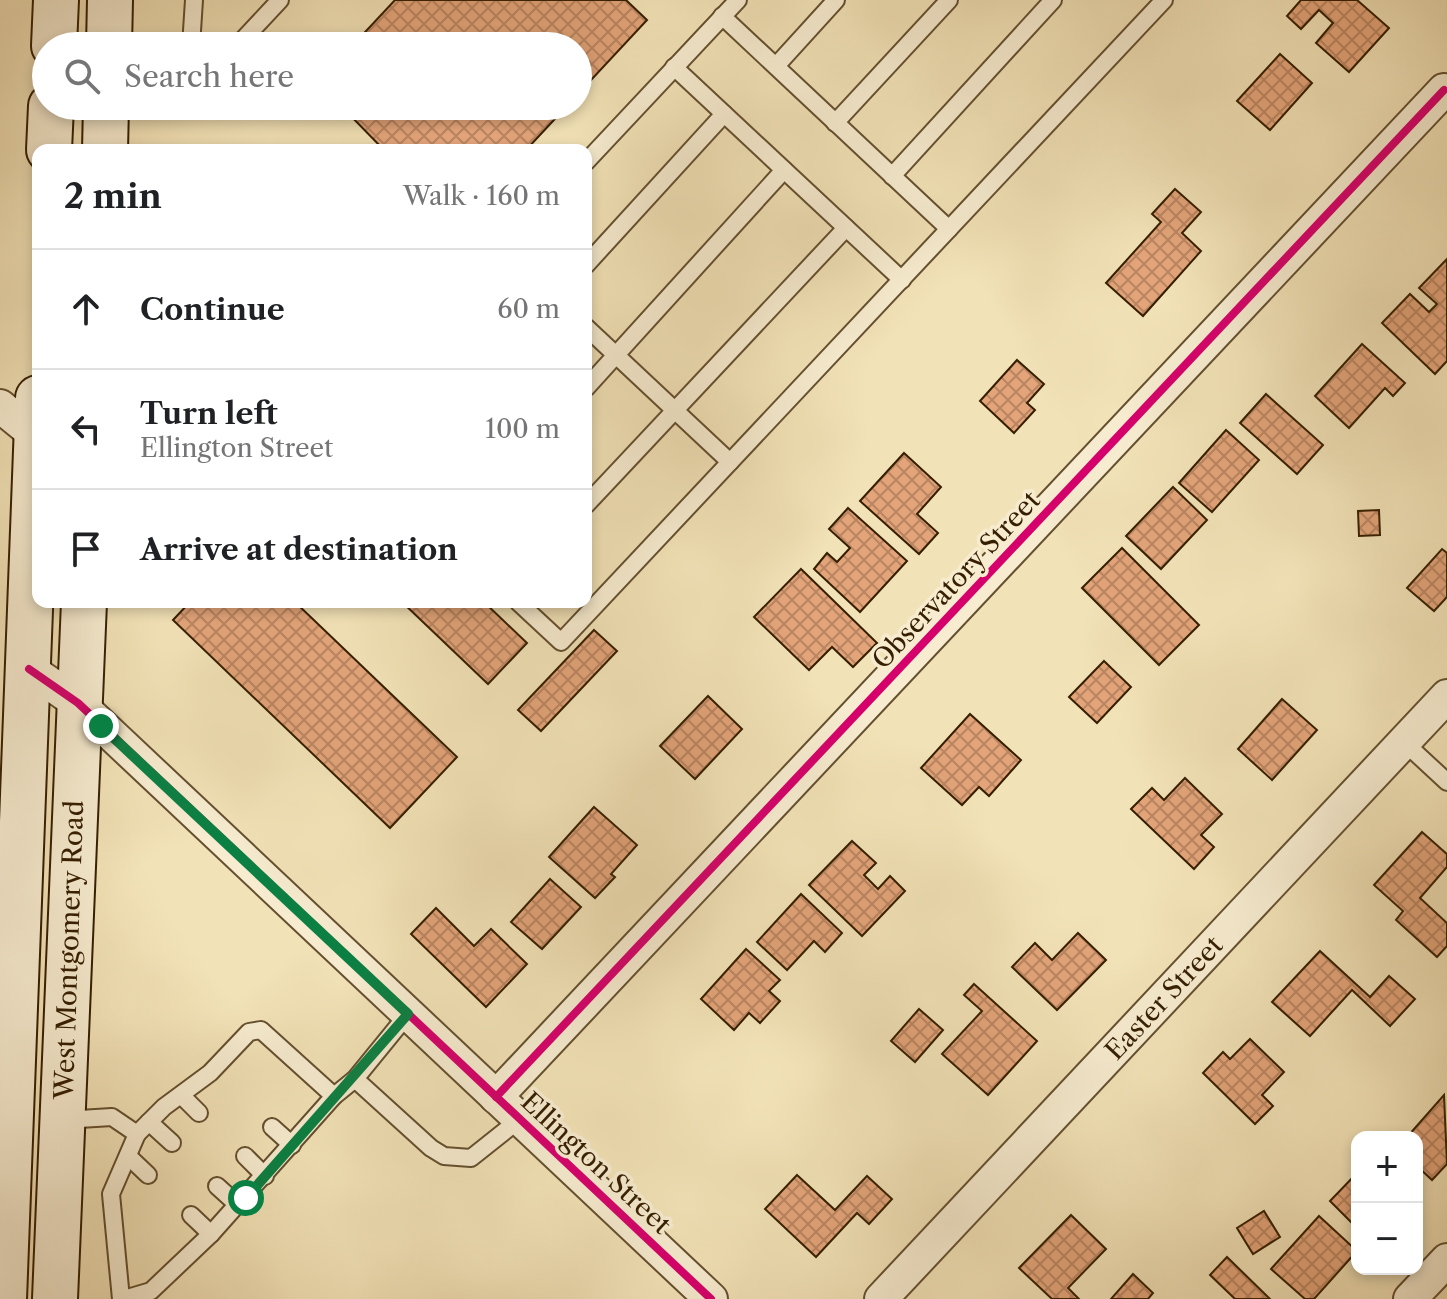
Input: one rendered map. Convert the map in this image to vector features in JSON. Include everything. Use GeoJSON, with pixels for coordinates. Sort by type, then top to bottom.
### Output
{"type":"FeatureCollection","features":[{"type":"Feature","properties":{"kind":"main road"},"geometry":{"type":"LineString","coordinates":[[55,32],[56,0]]}},
{"type":"Feature","properties":{"kind":"main road"},"geometry":{"type":"LineString","coordinates":[[109,32],[110,0]]}},
{"type":"Feature","properties":{"kind":"main road"},"geometry":{"type":"LineString","coordinates":[[49,144],[50,120]]}},
{"type":"Feature","properties":{"kind":"main road"},"geometry":{"type":"LineString","coordinates":[[105,144],[106,120]]}},
{"type":"Feature","properties":{"kind":"main road","name":"West Montgomery Road"},"geometry":{"type":"LineString","coordinates":[[4,1299],[14,773],[29,669],[32,577]]}},
{"type":"Feature","properties":{"kind":"main road","name":"West Montgomery Road"},"geometry":{"type":"LineString","coordinates":[[55,1299],[84,608]]}},
{"type":"Feature","properties":{"kind":"street","name":"Observatory Street"},"geometry":{"type":"LineString","coordinates":[[496,1097],[1444,90]]}},
{"type":"Feature","properties":{"kind":"street"},"geometry":{"type":"LineString","coordinates":[[0,406],[32,422]]}},
{"type":"Feature","properties":{"kind":"street","name":"Ellington Street"},"geometry":{"type":"LineString","coordinates":[[29,669],[78,703],[711,1299]]}},
{"type":"Feature","properties":{"kind":"street","name":"Easter Street"},"geometry":{"type":"LineString","coordinates":[[881,1299],[1447,696]]}},
{"type":"Feature","properties":{"kind":"street"},"geometry":{"type":"LineString","coordinates":[[1410,1299],[1447,1260]]}},
{"type":"Feature","properties":{"kind":"lane"},"geometry":{"type":"LineString","coordinates":[[192,32],[194,0]]}},
{"type":"Feature","properties":{"kind":"lane"},"geometry":{"type":"LineString","coordinates":[[250,32],[280,0]]}},
{"type":"Feature","properties":{"kind":"lane"},"geometry":{"type":"LineString","coordinates":[[592,156],[738,0]]}},
{"type":"Feature","properties":{"kind":"lane"},"geometry":{"type":"LineString","coordinates":[[776,66],[836,0]]}},
{"type":"Feature","properties":{"kind":"lane"},"geometry":{"type":"LineString","coordinates":[[835,123],[949,0]]}},
{"type":"Feature","properties":{"kind":"lane"},"geometry":{"type":"LineString","coordinates":[[892,176],[1053,0]]}},
{"type":"Feature","properties":{"kind":"lane"},"geometry":{"type":"LineString","coordinates":[[524,608],[561,642],[1164,0]]}},
{"type":"Feature","properties":{"kind":"lane"},"geometry":{"type":"LineString","coordinates":[[722,16],[949,229]]}},
{"type":"Feature","properties":{"kind":"lane"},"geometry":{"type":"LineString","coordinates":[[674,67],[902,280]]}},
{"type":"Feature","properties":{"kind":"lane"},"geometry":{"type":"LineString","coordinates":[[592,258],[724,114]]}},
{"type":"Feature","properties":{"kind":"lane"},"geometry":{"type":"LineString","coordinates":[[592,382],[784,170]]}},
{"type":"Feature","properties":{"kind":"lane"},"geometry":{"type":"LineString","coordinates":[[592,499],[846,228]]}},
{"type":"Feature","properties":{"kind":"lane"},"geometry":{"type":"LineString","coordinates":[[592,333],[730,462]]}},
{"type":"Feature","properties":{"kind":"lane"},"geometry":{"type":"LineString","coordinates":[[1404,742],[1447,782]]}},
{"type":"Feature","properties":{"kind":"lane"},"geometry":{"type":"LineString","coordinates":[[334,1096],[261,1030],[249,1032],[210,1073],[143,1128],[111,1194],[122,1299],[151,1291],[211,1234],[334,1096],[355,1079],[408,1014]]}},
{"type":"Feature","properties":{"kind":"lane"},"geometry":{"type":"LineString","coordinates":[[210,1073],[224,1086]]}},
{"type":"Feature","properties":{"kind":"lane"},"geometry":{"type":"LineString","coordinates":[[355,1079],[444,1156],[471,1158],[520,1119]]}},
{"type":"Feature","properties":{"kind":"lane"},"geometry":{"type":"LineString","coordinates":[[182,1096],[199,1113]]}},
{"type":"Feature","properties":{"kind":"lane"},"geometry":{"type":"LineString","coordinates":[[62,1120],[112,1117],[172,1143]]}},
{"type":"Feature","properties":{"kind":"lane"},"geometry":{"type":"LineString","coordinates":[[272,1127],[292,1145]]}},
{"type":"Feature","properties":{"kind":"lane"},"geometry":{"type":"LineString","coordinates":[[128,1156],[148,1175]]}},
{"type":"Feature","properties":{"kind":"lane"},"geometry":{"type":"LineString","coordinates":[[245,1156],[265,1176]]}},
{"type":"Feature","properties":{"kind":"lane"},"geometry":{"type":"LineString","coordinates":[[217,1186],[238,1205]]}},
{"type":"Feature","properties":{"kind":"lane"},"geometry":{"type":"LineString","coordinates":[[191,1215],[211,1234]]}},
{"type":"Feature","properties":{"kind":"building"},"geometry":{"type":"Polygon","coordinates":[[[395,0],[626,0],[647,20],[592,79],[592,32],[365,32],[395,0]]]}},
{"type":"Feature","properties":{"kind":"building"},"geometry":{"type":"Polygon","coordinates":[[[1301,0],[1357,0],[1389,28],[1349,72],[1316,43],[1333,23],[1319,10],[1301,29],[1287,16],[1301,0]]]}},
{"type":"Feature","properties":{"kind":"building"},"geometry":{"type":"Polygon","coordinates":[[[1280,54],[1312,83],[1270,130],[1237,101],[1280,54]]]}},
{"type":"Feature","properties":{"kind":"building"},"geometry":{"type":"Polygon","coordinates":[[[355,120],[554,120],[532,144],[378,144],[355,120]]]}},
{"type":"Feature","properties":{"kind":"building"},"geometry":{"type":"Polygon","coordinates":[[[1175,189],[1201,212],[1182,233],[1201,251],[1143,316],[1106,283],[1161,222],[1152,214],[1175,189]]]}},
{"type":"Feature","properties":{"kind":"building"},"geometry":{"type":"Polygon","coordinates":[[[1447,259],[1447,361],[1435,374],[1382,323],[1410,294],[1429,312],[1437,304],[1419,288],[1447,259]]]}},
{"type":"Feature","properties":{"kind":"building"},"geometry":{"type":"Polygon","coordinates":[[[1362,344],[1405,383],[1393,396],[1385,388],[1349,428],[1315,396],[1362,344]]]}},
{"type":"Feature","properties":{"kind":"building"},"geometry":{"type":"Polygon","coordinates":[[[1017,360],[1044,384],[1027,403],[1035,410],[1014,433],[980,401],[1017,360]]]}},
{"type":"Feature","properties":{"kind":"building"},"geometry":{"type":"Polygon","coordinates":[[[1266,394],[1323,445],[1297,474],[1240,423],[1266,394]]]}},
{"type":"Feature","properties":{"kind":"building"},"geometry":{"type":"Polygon","coordinates":[[[1226,430],[1259,460],[1212,512],[1179,483],[1226,430]]]}},
{"type":"Feature","properties":{"kind":"building"},"geometry":{"type":"Polygon","coordinates":[[[904,453],[941,487],[917,514],[938,533],[919,554],[860,501],[904,453]]]}},
{"type":"Feature","properties":{"kind":"building"},"geometry":{"type":"Polygon","coordinates":[[[1173,487],[1207,520],[1161,569],[1126,536],[1173,487]]]}},
{"type":"Feature","properties":{"kind":"building"},"geometry":{"type":"Polygon","coordinates":[[[848,508],[907,561],[860,612],[814,569],[827,553],[837,562],[850,548],[829,529],[848,508]]]}},
{"type":"Feature","properties":{"kind":"building"},"geometry":{"type":"Polygon","coordinates":[[[1379,510],[1380,535],[1359,536],[1358,511],[1379,510]]]}},
{"type":"Feature","properties":{"kind":"building"},"geometry":{"type":"Polygon","coordinates":[[[1122,548],[1199,625],[1159,665],[1082,588],[1122,548]]]}},
{"type":"Feature","properties":{"kind":"building"},"geometry":{"type":"Polygon","coordinates":[[[1442,549],[1447,553],[1447,597],[1434,611],[1407,588],[1442,549]]]}},
{"type":"Feature","properties":{"kind":"building"},"geometry":{"type":"Polygon","coordinates":[[[801,569],[877,643],[853,667],[832,647],[809,670],[754,617],[801,569]]]}},
{"type":"Feature","properties":{"kind":"building"},"geometry":{"type":"Polygon","coordinates":[[[184,608],[301,608],[457,757],[390,828],[173,620],[184,608]]]}},
{"type":"Feature","properties":{"kind":"building"},"geometry":{"type":"Polygon","coordinates":[[[408,608],[490,608],[527,643],[488,684],[408,608]]]}},
{"type":"Feature","properties":{"kind":"building"},"geometry":{"type":"Polygon","coordinates":[[[594,630],[617,651],[541,731],[518,710],[594,630]]]}},
{"type":"Feature","properties":{"kind":"building"},"geometry":{"type":"Polygon","coordinates":[[[1104,661],[1131,687],[1097,723],[1069,697],[1104,661]]]}},
{"type":"Feature","properties":{"kind":"building"},"geometry":{"type":"Polygon","coordinates":[[[708,696],[742,729],[695,779],[660,746],[708,696]]]}},
{"type":"Feature","properties":{"kind":"building"},"geometry":{"type":"Polygon","coordinates":[[[1282,699],[1317,730],[1272,780],[1238,749],[1282,699]]]}},
{"type":"Feature","properties":{"kind":"building"},"geometry":{"type":"Polygon","coordinates":[[[970,714],[1021,760],[989,796],[979,787],[962,805],[921,768],[970,714]]]}},
{"type":"Feature","properties":{"kind":"building"},"geometry":{"type":"Polygon","coordinates":[[[1185,778],[1222,814],[1201,835],[1214,847],[1194,869],[1131,809],[1152,788],[1164,800],[1185,778]]]}},
{"type":"Feature","properties":{"kind":"building"},"geometry":{"type":"Polygon","coordinates":[[[594,807],[637,845],[611,874],[615,877],[595,898],[549,857],[594,807]]]}},
{"type":"Feature","properties":{"kind":"building"},"geometry":{"type":"Polygon","coordinates":[[[1422,832],[1447,854],[1447,867],[1420,898],[1447,923],[1447,946],[1437,957],[1396,920],[1403,911],[1374,885],[1422,832]]]}},
{"type":"Feature","properties":{"kind":"building"},"geometry":{"type":"Polygon","coordinates":[[[852,841],[876,863],[864,875],[878,889],[890,876],[905,891],[862,936],[809,885],[852,841]]]}},
{"type":"Feature","properties":{"kind":"building"},"geometry":{"type":"Polygon","coordinates":[[[550,879],[581,907],[542,949],[511,922],[550,879]]]}},
{"type":"Feature","properties":{"kind":"building"},"geometry":{"type":"Polygon","coordinates":[[[801,894],[842,933],[825,952],[814,941],[787,970],[757,942],[801,894]]]}},
{"type":"Feature","properties":{"kind":"building"},"geometry":{"type":"Polygon","coordinates":[[[436,908],[474,946],[491,929],[527,964],[486,1007],[411,934],[436,908]]]}},
{"type":"Feature","properties":{"kind":"building"},"geometry":{"type":"Polygon","coordinates":[[[1078,933],[1106,960],[1057,1010],[1012,967],[1035,943],[1052,960],[1078,933]]]}},
{"type":"Feature","properties":{"kind":"building"},"geometry":{"type":"Polygon","coordinates":[[[746,949],[780,980],[769,991],[780,1001],[760,1023],[749,1013],[734,1030],[701,999],[746,949]]]}},
{"type":"Feature","properties":{"kind":"building"},"geometry":{"type":"Polygon","coordinates":[[[1320,951],[1370,997],[1389,976],[1415,999],[1390,1026],[1352,990],[1310,1036],[1272,1002],[1320,951]]]}},
{"type":"Feature","properties":{"kind":"building"},"geometry":{"type":"Polygon","coordinates":[[[974,984],[1037,1041],[988,1095],[942,1054],[982,1011],[964,995],[974,984]]]}},
{"type":"Feature","properties":{"kind":"building"},"geometry":{"type":"Polygon","coordinates":[[[919,1009],[943,1030],[915,1062],[891,1041],[919,1009]]]}},
{"type":"Feature","properties":{"kind":"building"},"geometry":{"type":"Polygon","coordinates":[[[1250,1039],[1284,1072],[1262,1095],[1273,1106],[1255,1124],[1203,1073],[1223,1052],[1230,1059],[1250,1039]]]}},
{"type":"Feature","properties":{"kind":"building"},"geometry":{"type":"Polygon","coordinates":[[[1444,1095],[1447,1164],[1432,1180],[1423,1172],[1423,1131],[1412,1131],[1444,1095]]]}},
{"type":"Feature","properties":{"kind":"building"},"geometry":{"type":"Polygon","coordinates":[[[797,1175],[835,1210],[867,1176],[892,1199],[869,1224],[857,1213],[816,1257],[765,1209],[797,1175]]]}},
{"type":"Feature","properties":{"kind":"building"},"geometry":{"type":"Polygon","coordinates":[[[1351,1179],[1351,1222],[1330,1201],[1351,1179]]]}},
{"type":"Feature","properties":{"kind":"building"},"geometry":{"type":"Polygon","coordinates":[[[1264,1211],[1280,1237],[1253,1254],[1237,1228],[1264,1211]]]}},
{"type":"Feature","properties":{"kind":"building"},"geometry":{"type":"Polygon","coordinates":[[[1071,1215],[1106,1249],[1068,1288],[1079,1299],[1052,1299],[1019,1268],[1071,1215]]]}},
{"type":"Feature","properties":{"kind":"building"},"geometry":{"type":"Polygon","coordinates":[[[1319,1216],[1351,1245],[1351,1258],[1314,1299],[1305,1299],[1271,1269],[1319,1216]]]}},
{"type":"Feature","properties":{"kind":"building"},"geometry":{"type":"Polygon","coordinates":[[[1227,1257],[1270,1299],[1235,1299],[1210,1275],[1227,1257]]]}},
{"type":"Feature","properties":{"kind":"building"},"geometry":{"type":"Polygon","coordinates":[[[1133,1274],[1153,1293],[1148,1299],[1111,1299],[1133,1274]]]}},
{"type":"Feature","properties":{"kind":"cycle path"},"geometry":{"type":"LineString","coordinates":[[496,1097],[1444,90]]}},
{"type":"Feature","properties":{"kind":"cycle path"},"geometry":{"type":"LineString","coordinates":[[29,669],[78,703],[711,1299]]}},
{"type":"Feature","properties":{"kind":"route"},"geometry":{"type":"LineString","coordinates":[[101,726],[408,1014],[355,1079],[334,1096],[246,1198]]}}]}
